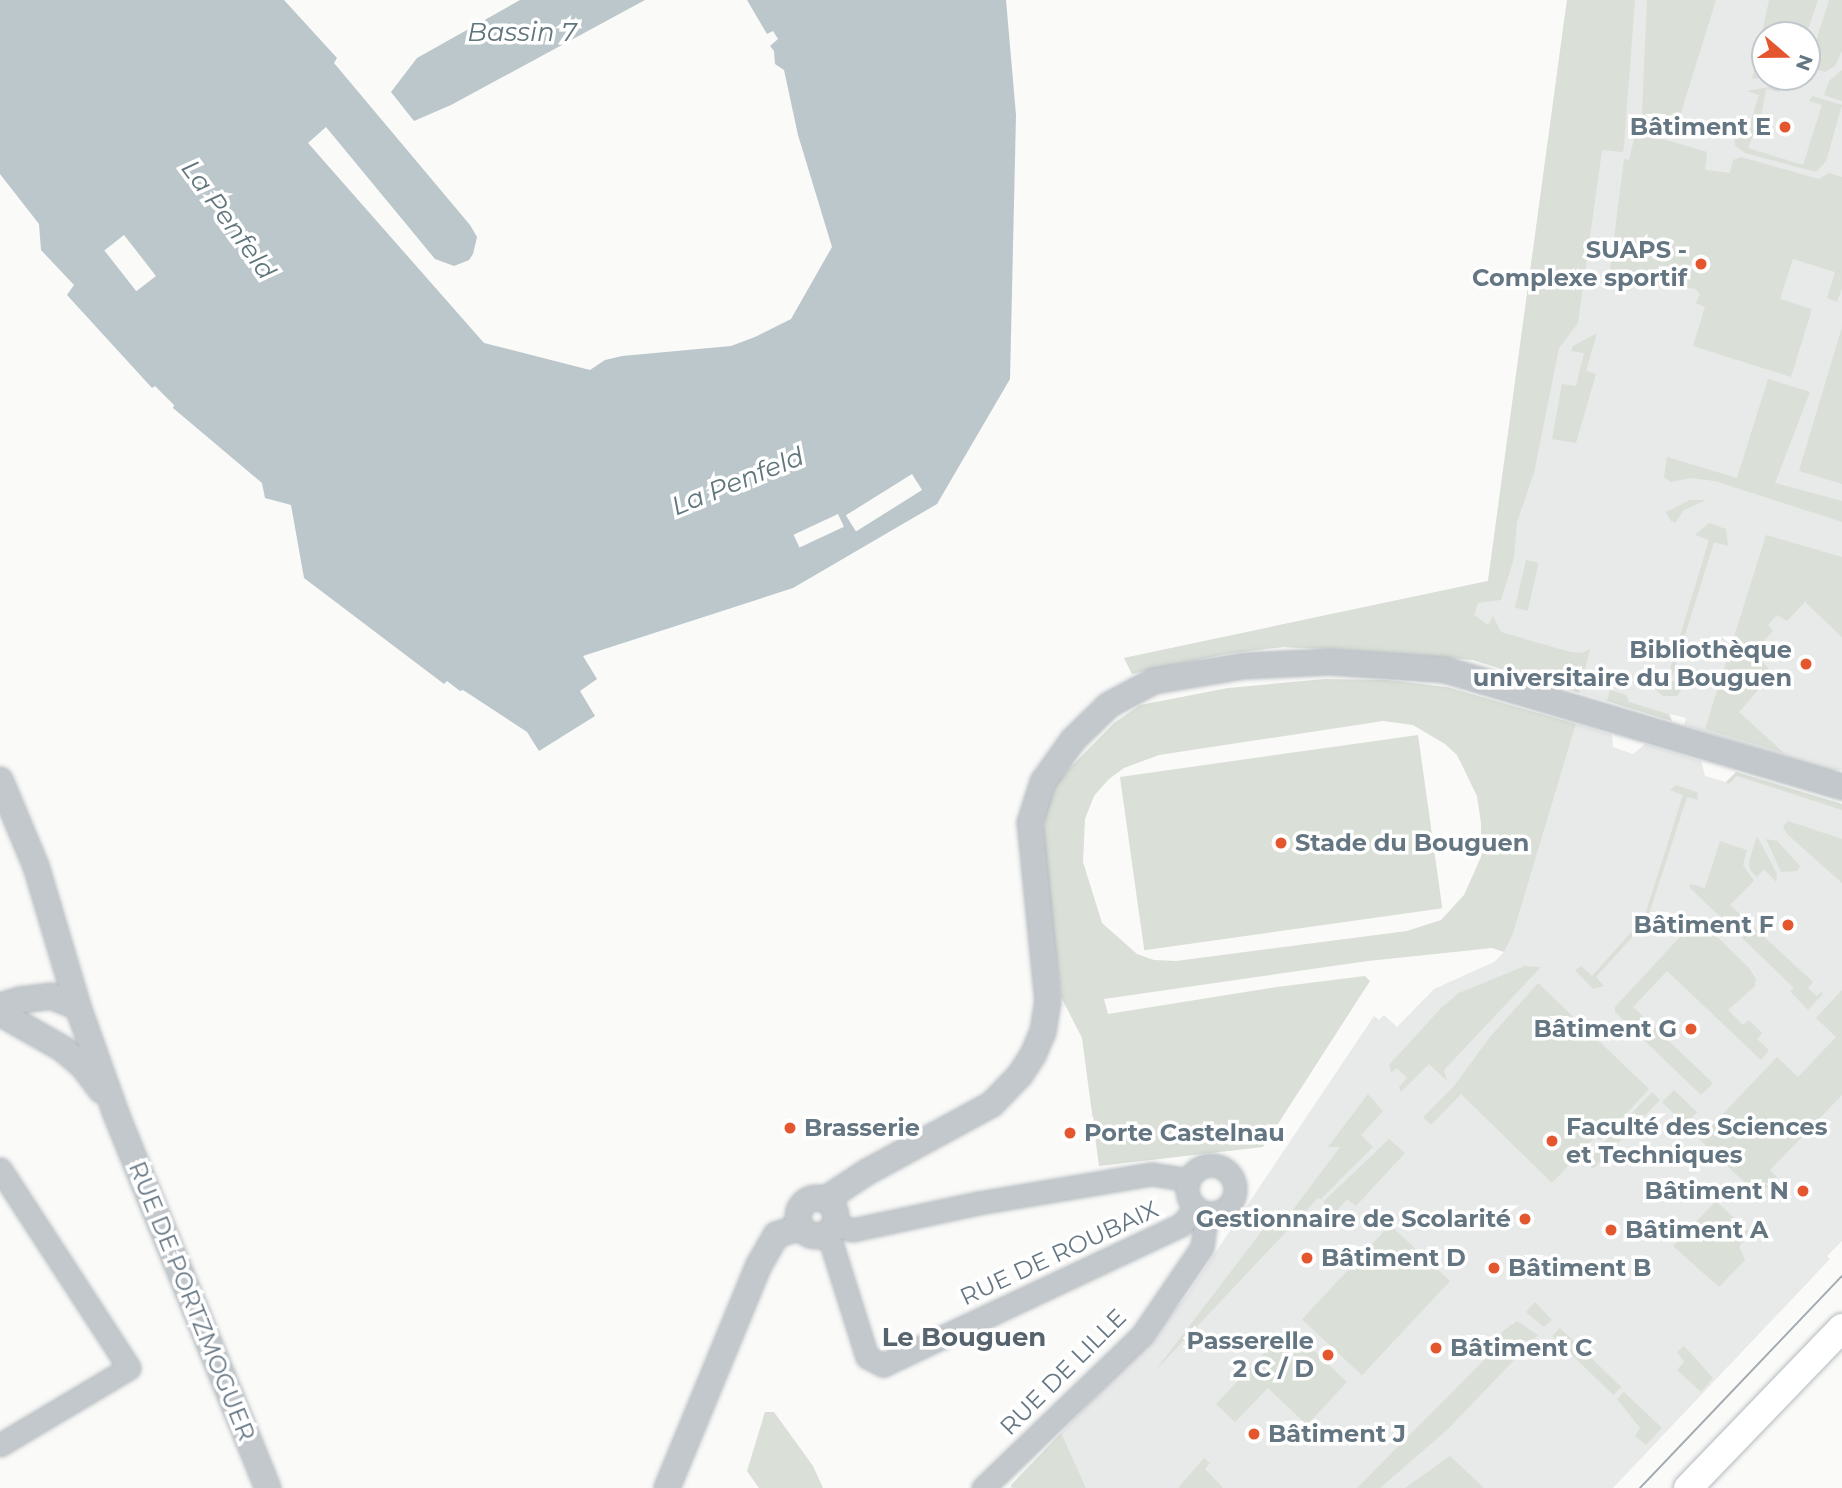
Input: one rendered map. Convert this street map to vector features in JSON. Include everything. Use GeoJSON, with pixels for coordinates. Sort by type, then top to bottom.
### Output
{"type":"FeatureCollection","features":[{"type":"Feature","properties":{"kind":"main road"},"geometry":{"type":"LineString","coordinates":[[1688,1488],[1842,1328]]}},
{"type":"Feature","properties":{"kind":"street"},"geometry":{"type":"LineString","coordinates":[[1189,1180],[1152,1174],[978,1203],[852,1230],[831,1229],[810,1235],[801,1227],[798,1213],[803,1204],[814,1197],[826,1199],[867,1172],[992,1104],[1020,1075],[1033,1055],[1043,1032],[1048,1002],[1030,822],[1043,782],[1073,740],[1109,705],[1154,681],[1244,666],[1329,662],[1445,670],[1842,787]]}},
{"type":"Feature","properties":{"kind":"street","name":"RUE DE PORTZMOGUER"},"geometry":{"type":"LineString","coordinates":[[0,780],[36,866],[72,997],[116,1114],[268,1488]]}},
{"type":"Feature","properties":{"kind":"street"},"geometry":{"type":"LineString","coordinates":[[0,1006],[33,997],[72,997]]}},
{"type":"Feature","properties":{"kind":"street"},"geometry":{"type":"LineString","coordinates":[[26,1025],[55,1016],[72,997]]}},
{"type":"Feature","properties":{"kind":"street","name":"RUE DE PORTZMOGUER"},"geometry":{"type":"LineString","coordinates":[[0,1013],[26,1025],[83,1066],[116,1114]]}},
{"type":"Feature","properties":{"kind":"street"},"geometry":{"type":"LineString","coordinates":[[1214,1165],[1223,1168],[1233,1178],[1233,1201],[1224,1210],[1202,1211],[1187,1192],[1189,1180],[1201,1167],[1214,1165]]}},
{"type":"Feature","properties":{"kind":"street"},"geometry":{"type":"LineString","coordinates":[[0,1169],[129,1368],[0,1445]]}},
{"type":"Feature","properties":{"kind":"street"},"geometry":{"type":"LineString","coordinates":[[826,1199],[837,1214],[831,1229]]}},
{"type":"Feature","properties":{"kind":"street","name":"RUE DE ROUBAIX"},"geometry":{"type":"LineString","coordinates":[[831,1229],[867,1357],[883,1364],[1181,1225],[1202,1211]]}},
{"type":"Feature","properties":{"kind":"street","name":"RUE DE LILLE"},"geometry":{"type":"LineString","coordinates":[[983,1488],[1142,1335],[1202,1247],[1202,1211]]}},
{"type":"Feature","properties":{"kind":"street"},"geometry":{"type":"LineString","coordinates":[[667,1488],[743,1301],[776,1235],[801,1227]]}},
{"type":"Feature","properties":{"kind":"shaded area"},"geometry":{"type":"Polygon","coordinates":[[[1567,0],[1842,0],[1842,770],[1830,771],[1684,725],[1686,718],[1670,714],[1672,721],[1473,660],[1283,647],[1124,658],[1488,581],[1567,0]]]}},
{"type":"Feature","properties":{"kind":"shaded area"},"geometry":{"type":"Polygon","coordinates":[[[1567,0],[1635,0],[1624,146],[1623,152],[1602,150],[1578,323],[1559,348],[1534,473],[1517,522],[1514,558],[1501,600],[1478,603],[1474,615],[1488,625],[1493,616],[1501,632],[1570,652],[1582,653],[1590,649],[1579,693],[1473,660],[1339,649],[1283,647],[1226,654],[1132,674],[1124,658],[1488,581],[1567,0]]]}},
{"type":"Feature","properties":{"kind":"shaded area"},"geometry":{"type":"Polygon","coordinates":[[[1647,0],[1716,0],[1679,119],[1712,129],[1710,133],[1705,135],[1647,119],[1642,113],[1647,0]]]}},
{"type":"Feature","properties":{"kind":"shaded area"},"geometry":{"type":"Polygon","coordinates":[[[1769,0],[1818,0],[1811,21],[1764,21],[1769,0]]]}},
{"type":"Feature","properties":{"kind":"shaded area"},"geometry":{"type":"Polygon","coordinates":[[[1829,0],[1842,0],[1842,51],[1835,66],[1825,72],[1821,71],[1821,25],[1829,0]]]}},
{"type":"Feature","properties":{"kind":"shaded area"},"geometry":{"type":"Polygon","coordinates":[[[1842,70],[1842,101],[1824,95],[1829,81],[1842,70]]]}},
{"type":"Feature","properties":{"kind":"shaded area"},"geometry":{"type":"Polygon","coordinates":[[[1747,91],[1766,91],[1762,112],[1748,148],[1803,165],[1822,105],[1809,101],[1812,96],[1842,105],[1826,161],[1816,172],[1745,153],[1735,145],[1734,134],[1746,137],[1759,95],[1747,91]]]}},
{"type":"Feature","properties":{"kind":"shaded area","name":"SUAPS - Complexe sportif"},"geometry":{"type":"Polygon","coordinates":[[[1636,131],[1707,152],[1705,170],[1730,173],[1733,160],[1741,157],[1819,179],[1829,173],[1842,177],[1842,288],[1837,302],[1827,298],[1835,272],[1793,259],[1780,299],[1812,309],[1791,377],[1693,346],[1705,307],[1696,303],[1700,294],[1696,289],[1609,278],[1624,159],[1629,160],[1636,131]]]}},
{"type":"Feature","properties":{"kind":"shaded area"},"geometry":{"type":"Polygon","coordinates":[[[1842,327],[1842,484],[1799,471],[1842,327]]]}},
{"type":"Feature","properties":{"kind":"shaded area"},"geometry":{"type":"Polygon","coordinates":[[[1597,333],[1586,371],[1596,374],[1576,443],[1552,439],[1562,384],[1576,386],[1584,353],[1571,351],[1573,346],[1597,333]]]}},
{"type":"Feature","properties":{"kind":"shaded area"},"geometry":{"type":"Polygon","coordinates":[[[1768,379],[1810,392],[1775,483],[1842,501],[1842,522],[1715,481],[1690,478],[1671,482],[1664,477],[1667,457],[1737,478],[1768,379]]]}},
{"type":"Feature","properties":{"kind":"shaded area"},"geometry":{"type":"Polygon","coordinates":[[[1690,500],[1706,500],[1684,510],[1675,523],[1671,521],[1666,512],[1690,500]]]}},
{"type":"Feature","properties":{"kind":"shaded area"},"geometry":{"type":"Polygon","coordinates":[[[1709,523],[1726,529],[1728,546],[1714,542],[1671,680],[1685,685],[1677,696],[1663,696],[1655,689],[1653,675],[1667,679],[1709,540],[1695,535],[1709,523]]]}},
{"type":"Feature","properties":{"kind":"shaded area"},"geometry":{"type":"Polygon","coordinates":[[[1766,535],[1842,557],[1842,637],[1806,603],[1807,600],[1787,621],[1777,615],[1768,625],[1773,631],[1753,652],[1773,673],[1739,712],[1784,753],[1705,729],[1766,535]]]}},
{"type":"Feature","properties":{"kind":"shaded area"},"geometry":{"type":"Polygon","coordinates":[[[1526,560],[1539,563],[1528,611],[1515,608],[1526,560]]]}},
{"type":"Feature","properties":{"kind":"shaded area"},"geometry":{"type":"Polygon","coordinates":[[[1325,679],[1386,680],[1447,687],[1576,724],[1513,934],[1504,952],[1492,948],[1368,961],[1104,999],[1108,1014],[1277,987],[1365,976],[1370,981],[1263,1147],[1099,1166],[1082,1038],[1061,997],[1042,840],[1045,813],[1057,781],[1114,723],[1140,705],[1228,688],[1325,679]],[[1383,721],[1159,755],[1124,768],[1109,779],[1094,796],[1085,819],[1083,862],[1102,923],[1137,954],[1154,960],[1176,961],[1407,931],[1441,920],[1464,895],[1481,857],[1481,823],[1477,796],[1457,755],[1445,744],[1413,725],[1383,721]]]}},
{"type":"Feature","properties":{"kind":"shaded area"},"geometry":{"type":"Polygon","coordinates":[[[1610,690],[1626,695],[1629,702],[1668,714],[1672,721],[1607,701],[1610,690]]]}},
{"type":"Feature","properties":{"kind":"shaded area"},"geometry":{"type":"Polygon","coordinates":[[[1576,724],[1612,735],[1613,747],[1633,754],[1645,744],[1701,761],[1705,776],[1726,782],[1736,772],[1842,804],[1842,1241],[1827,1256],[1830,1259],[1613,1488],[1009,1488],[1154,1335],[1187,1295],[1374,1016],[1379,1020],[1384,1015],[1397,1027],[1434,989],[1494,962],[1504,952],[1513,934],[1576,724]]]}},
{"type":"Feature","properties":{"kind":"shaded area","name":"Stade du Bouguen"},"geometry":{"type":"Polygon","coordinates":[[[1418,735],[1442,908],[1144,950],[1120,777],[1418,735]]]}},
{"type":"Feature","properties":{"kind":"shaded area"},"geometry":{"type":"Polygon","coordinates":[[[1736,772],[1842,804],[1842,810],[1737,776],[1729,784],[1726,782],[1736,772]]]}},
{"type":"Feature","properties":{"kind":"shaded area"},"geometry":{"type":"Polygon","coordinates":[[[1676,785],[1697,792],[1698,800],[1687,797],[1649,914],[1660,919],[1659,927],[1654,929],[1645,923],[1596,977],[1604,986],[1593,989],[1575,970],[1581,966],[1592,976],[1644,918],[1683,795],[1670,790],[1676,785]]]}},
{"type":"Feature","properties":{"kind":"shaded area"},"geometry":{"type":"Polygon","coordinates":[[[1788,821],[1842,839],[1842,883],[1786,833],[1783,826],[1788,821]]]}},
{"type":"Feature","properties":{"kind":"shaded area"},"geometry":{"type":"Polygon","coordinates":[[[1757,836],[1777,874],[1776,882],[1764,869],[1757,877],[1750,870],[1749,861],[1757,836]]]}},
{"type":"Feature","properties":{"kind":"shaded area"},"geometry":{"type":"Polygon","coordinates":[[[1766,839],[1777,841],[1800,866],[1797,871],[1781,872],[1766,839]]]}},
{"type":"Feature","properties":{"kind":"shaded area"},"geometry":{"type":"Polygon","coordinates":[[[1720,841],[1747,850],[1743,865],[1754,881],[1730,905],[1813,982],[1808,988],[1817,996],[1821,992],[1823,994],[1808,1010],[1790,991],[1794,988],[1689,887],[1691,884],[1705,888],[1720,841]]]}},
{"type":"Feature","properties":{"kind":"shaded area"},"geometry":{"type":"Polygon","coordinates":[[[1704,924],[1749,968],[1756,979],[1755,986],[1728,1010],[1743,1025],[1749,1020],[1762,1033],[1757,1039],[1769,1050],[1761,1060],[1667,971],[1633,1007],[1713,1083],[1701,1095],[1615,1012],[1615,1007],[1691,925],[1704,924]]]}},
{"type":"Feature","properties":{"kind":"shaded area"},"geometry":{"type":"Polygon","coordinates":[[[1525,966],[1541,967],[1444,1070],[1447,1081],[1429,1064],[1401,1092],[1399,1087],[1407,1078],[1397,1068],[1391,1073],[1389,1065],[1442,1007],[1459,993],[1525,966]]]}},
{"type":"Feature","properties":{"kind":"shaded area"},"geometry":{"type":"Polygon","coordinates":[[[1538,983],[1649,1089],[1602,1140],[1594,1138],[1552,1183],[1461,1094],[1431,1125],[1423,1117],[1454,1086],[1490,1037],[1538,983]]]}},
{"type":"Feature","properties":{"kind":"shaded area"},"geometry":{"type":"Polygon","coordinates":[[[1842,990],[1842,1095],[1770,1170],[1777,1177],[1759,1196],[1699,1139],[1777,1057],[1798,1077],[1836,1037],[1816,1018],[1842,990]]]}},
{"type":"Feature","properties":{"kind":"shaded area"},"geometry":{"type":"Polygon","coordinates":[[[1674,1090],[1697,1112],[1685,1124],[1662,1102],[1674,1090]]]}},
{"type":"Feature","properties":{"kind":"shaded area"},"geometry":{"type":"Polygon","coordinates":[[[1652,1092],[1660,1100],[1593,1169],[1579,1156],[1592,1155],[1652,1092]]]}},
{"type":"Feature","properties":{"kind":"shaded area"},"geometry":{"type":"Polygon","coordinates":[[[1368,1094],[1383,1111],[1361,1135],[1373,1147],[1321,1199],[1318,1198],[1155,1371],[1264,1228],[1280,1227],[1340,1147],[1328,1147],[1368,1094]]]}},
{"type":"Feature","properties":{"kind":"shaded area"},"geometry":{"type":"Polygon","coordinates":[[[1389,1139],[1405,1153],[1356,1206],[1347,1199],[1335,1213],[1323,1202],[1389,1139]]]}},
{"type":"Feature","properties":{"kind":"shaded area"},"geometry":{"type":"Polygon","coordinates":[[[1716,1201],[1751,1234],[1739,1246],[1745,1260],[1719,1287],[1673,1246],[1716,1201]]]}},
{"type":"Feature","properties":{"kind":"shaded area"},"geometry":{"type":"Polygon","coordinates":[[[1390,1225],[1450,1281],[1362,1375],[1302,1319],[1390,1225]]]}},
{"type":"Feature","properties":{"kind":"shaded area"},"geometry":{"type":"Polygon","coordinates":[[[1535,1302],[1552,1320],[1544,1327],[1526,1312],[1535,1302]]]}},
{"type":"Feature","properties":{"kind":"shaded area"},"geometry":{"type":"Polygon","coordinates":[[[1517,1321],[1538,1335],[1448,1429],[1380,1488],[1357,1488],[1488,1356],[1503,1331],[1517,1321]]]}},
{"type":"Feature","properties":{"kind":"shaded area"},"geometry":{"type":"Polygon","coordinates":[[[1289,1327],[1347,1382],[1307,1425],[1268,1388],[1235,1422],[1216,1404],[1289,1327]]]}},
{"type":"Feature","properties":{"kind":"shaded area"},"geometry":{"type":"Polygon","coordinates":[[[1560,1328],[1621,1387],[1614,1395],[1552,1336],[1560,1328]]]}},
{"type":"Feature","properties":{"kind":"shaded area"},"geometry":{"type":"Polygon","coordinates":[[[1684,1346],[1713,1378],[1701,1392],[1677,1370],[1684,1362],[1677,1352],[1684,1346]]]}},
{"type":"Feature","properties":{"kind":"shaded area"},"geometry":{"type":"Polygon","coordinates":[[[1624,1392],[1662,1428],[1646,1445],[1635,1436],[1640,1428],[1617,1399],[1624,1392]]]}},
{"type":"Feature","properties":{"kind":"shaded area"},"geometry":{"type":"Polygon","coordinates":[[[765,1412],[774,1412],[813,1466],[823,1488],[759,1488],[747,1471],[765,1412]]]}},
{"type":"Feature","properties":{"kind":"shaded area"},"geometry":{"type":"Polygon","coordinates":[[[1061,1433],[1086,1488],[1013,1488],[1011,1485],[1061,1433]]]}},
{"type":"Feature","properties":{"kind":"shaded area"},"geometry":{"type":"Polygon","coordinates":[[[1450,1456],[1484,1488],[1405,1488],[1450,1456]]]}},
{"type":"Feature","properties":{"kind":"shaded area"},"geometry":{"type":"Polygon","coordinates":[[[1204,1458],[1210,1463],[1205,1469],[1223,1488],[1178,1488],[1204,1458]]]}},
{"type":"Feature","properties":{"kind":"water","name":"La Penfeld"},"geometry":{"type":"Polygon","coordinates":[[[0,0],[284,0],[337,58],[334,63],[470,225],[477,237],[469,260],[454,266],[435,259],[326,127],[308,143],[484,343],[590,370],[605,360],[622,356],[731,346],[791,319],[832,247],[798,135],[784,70],[775,64],[774,51],[770,46],[778,39],[773,31],[767,34],[747,0],[1006,0],[1016,115],[1010,379],[937,504],[793,588],[583,656],[597,679],[580,691],[595,716],[539,751],[527,732],[463,690],[460,691],[447,681],[444,684],[304,578],[291,505],[265,498],[262,483],[173,408],[174,405],[155,386],[152,388],[67,295],[74,285],[41,250],[39,224],[0,174],[0,0]]]}},
{"type":"Feature","properties":{"kind":"water","name":"Bassin 7"},"geometry":{"type":"Polygon","coordinates":[[[520,0],[645,0],[451,105],[414,121],[391,92],[417,58],[520,0]]]}},
{"type":"Feature","properties":{"kind":"pier"},"geometry":{"type":"Polygon","coordinates":[[[124,235],[156,276],[136,291],[104,250],[124,235]]]}},
{"type":"Feature","properties":{"kind":"pier"},"geometry":{"type":"Polygon","coordinates":[[[912,474],[922,490],[856,531],[846,515],[912,474]]]}},
{"type":"Feature","properties":{"kind":"pier"},"geometry":{"type":"Polygon","coordinates":[[[838,514],[844,527],[800,547],[794,535],[838,514]]]}},
{"type":"Feature","properties":{"kind":"tram line"},"geometry":{"type":"LineString","coordinates":[[1640,1488],[1842,1276]]}},
{"type":"Feature","properties":{"kind":"place","name":"Bâtiment E"},"geometry":{"type":"Point","coordinates":[1785,127]}},
{"type":"Feature","properties":{"kind":"place","name":"SUAPS - Complexe sportif"},"geometry":{"type":"Point","coordinates":[1701,264]}},
{"type":"Feature","properties":{"kind":"place","name":"Bibliothèque universitaire du Bouguen"},"geometry":{"type":"Point","coordinates":[1806,664]}},
{"type":"Feature","properties":{"kind":"place","name":"Stade du Bouguen"},"geometry":{"type":"Point","coordinates":[1281,843]}},
{"type":"Feature","properties":{"kind":"place","name":"Bâtiment F"},"geometry":{"type":"Point","coordinates":[1788,925]}},
{"type":"Feature","properties":{"kind":"place","name":"Bâtiment G"},"geometry":{"type":"Point","coordinates":[1691,1029]}},
{"type":"Feature","properties":{"kind":"place","name":"Brasserie"},"geometry":{"type":"Point","coordinates":[790,1128]}},
{"type":"Feature","properties":{"kind":"place","name":"Porte Castelnau"},"geometry":{"type":"Point","coordinates":[1070,1133]}},
{"type":"Feature","properties":{"kind":"place","name":"Faculté des Sciences et Techniques"},"geometry":{"type":"Point","coordinates":[1552,1141]}},
{"type":"Feature","properties":{"kind":"place","name":"Bâtiment N"},"geometry":{"type":"Point","coordinates":[1803,1191]}},
{"type":"Feature","properties":{"kind":"place","name":"Gestionnaire de Scolarité"},"geometry":{"type":"Point","coordinates":[1525,1219]}},
{"type":"Feature","properties":{"kind":"place","name":"Bâtiment A"},"geometry":{"type":"Point","coordinates":[1611,1230]}},
{"type":"Feature","properties":{"kind":"place","name":"Bâtiment D"},"geometry":{"type":"Point","coordinates":[1307,1258]}},
{"type":"Feature","properties":{"kind":"place","name":"Bâtiment B"},"geometry":{"type":"Point","coordinates":[1494,1268]}},
{"type":"Feature","properties":{"kind":"place","name":"Bâtiment C"},"geometry":{"type":"Point","coordinates":[1436,1348]}},
{"type":"Feature","properties":{"kind":"place","name":"Passerelle 2 C / D"},"geometry":{"type":"Point","coordinates":[1328,1355]}},
{"type":"Feature","properties":{"kind":"place","name":"Bâtiment J"},"geometry":{"type":"Point","coordinates":[1254,1434]}},
{"type":"Feature","properties":{"kind":"district","name":"Le Bouguen"},"geometry":{"type":"Point","coordinates":[964,1338]}}]}
